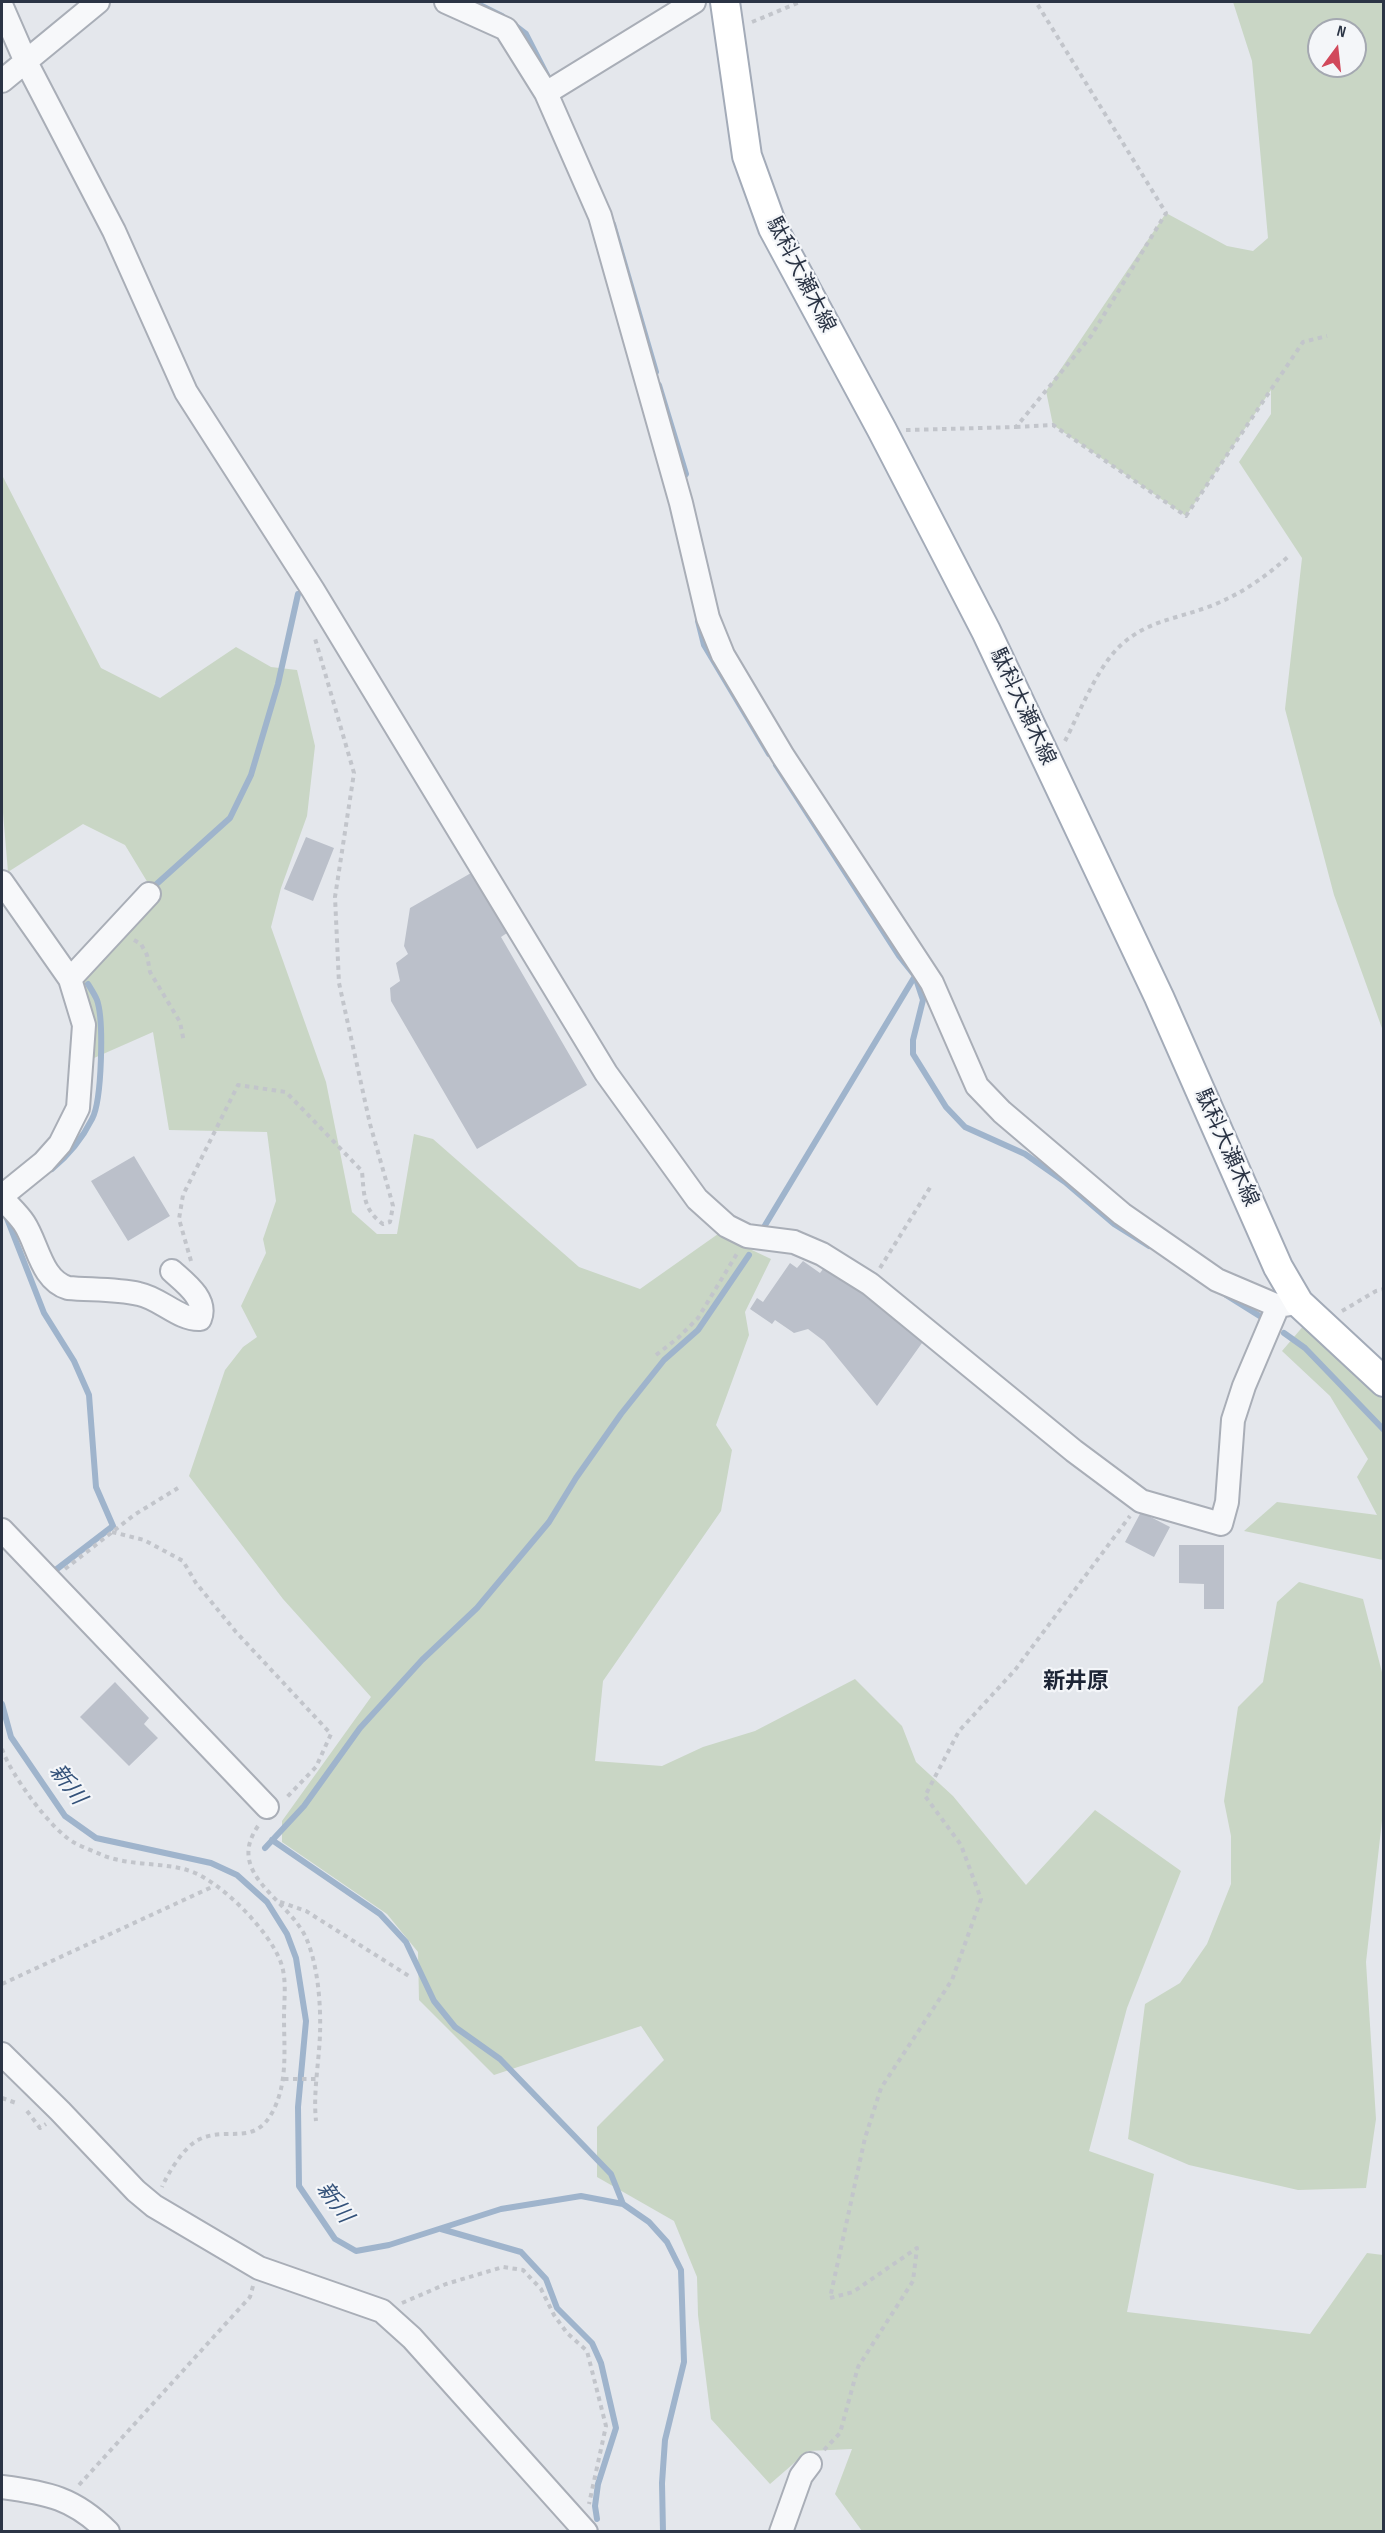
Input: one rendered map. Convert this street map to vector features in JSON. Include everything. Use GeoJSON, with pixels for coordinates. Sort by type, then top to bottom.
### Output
{"type":"FeatureCollection","features":[{"type":"Feature","properties":{"kind":"main road","name":"駄科大瀬木線"},"geometry":{"type":"LineString","coordinates":[[725,2],[747,156],[773,228],[882,430],[986,631],[1159,997],[1278,1267],[1288,1304],[1322,1324],[1383,1382]]}},
{"type":"Feature","properties":{"kind":"street"},"geometry":{"type":"LineString","coordinates":[[2,81],[98,2]]}},
{"type":"Feature","properties":{"kind":"street"},"geometry":{"type":"LineString","coordinates":[[2,7],[26,62],[114,231],[186,392],[313,590],[606,1073],[697,1199],[728,1226],[747,1236],[794,1242],[822,1254],[870,1284],[1074,1450],[1141,1500],[1221,1524],[1227,1502],[1233,1420],[1245,1386],[1288,1304],[1217,1280],[1122,1214],[1002,1112],[977,1086],[932,983],[783,756],[723,655],[708,618],[681,502],[600,216],[546,93],[506,29],[446,2]]}},
{"type":"Feature","properties":{"kind":"street"},"geometry":{"type":"LineString","coordinates":[[546,93],[694,2]]}},
{"type":"Feature","properties":{"kind":"street"},"geometry":{"type":"LineString","coordinates":[[2,882],[70,979],[84,1025],[78,1108],[60,1144],[2,1197],[24,1222],[49,1274],[59,1286],[140,1294],[195,1319],[200,1319],[202,1314],[198,1298],[171,1271]]}},
{"type":"Feature","properties":{"kind":"street"},"geometry":{"type":"LineString","coordinates":[[70,979],[149,894]]}},
{"type":"Feature","properties":{"kind":"street"},"geometry":{"type":"LineString","coordinates":[[2,1530],[267,1807]]}},
{"type":"Feature","properties":{"kind":"street"},"geometry":{"type":"LineString","coordinates":[[2,2054],[135,2191],[154,2206],[259,2268],[382,2311],[412,2338],[587,2522]]}},
{"type":"Feature","properties":{"kind":"street"},"geometry":{"type":"LineString","coordinates":[[781,2532],[806,2470]]}},
{"type":"Feature","properties":{"kind":"street"},"geometry":{"type":"LineString","coordinates":[[2,2487],[62,2498],[90,2514],[108,2532]]}},
{"type":"Feature","properties":{"kind":"path"},"geometry":{"type":"LineString","coordinates":[[729,32],[800,2]]}},
{"type":"Feature","properties":{"kind":"path"},"geometry":{"type":"LineString","coordinates":[[1016,427],[1091,336],[1167,213],[1036,2]]}},
{"type":"Feature","properties":{"kind":"path"},"geometry":{"type":"LineString","coordinates":[[882,430],[1053,424],[1186,516],[1303,342],[1328,336]]}},
{"type":"Feature","properties":{"kind":"path"},"geometry":{"type":"LineString","coordinates":[[1051,768],[1103,668],[1119,647],[1144,627],[1208,607],[1240,594],[1263,579],[1289,555]]}},
{"type":"Feature","properties":{"kind":"path"},"geometry":{"type":"LineString","coordinates":[[198,1298],[191,1257],[179,1219],[183,1196],[238,1084],[286,1092],[362,1171],[364,1196],[372,1216],[383,1224],[390,1222],[393,1206],[370,1124],[339,983],[335,897],[354,773],[313,630]]}},
{"type":"Feature","properties":{"kind":"path"},"geometry":{"type":"LineString","coordinates":[[114,932],[141,944],[147,955],[150,972],[180,1022],[184,1042]]}},
{"type":"Feature","properties":{"kind":"path"},"geometry":{"type":"LineString","coordinates":[[870,1284],[931,1185]]}},
{"type":"Feature","properties":{"kind":"path"},"geometry":{"type":"LineString","coordinates":[[656,1355],[698,1318],[747,1236]]}},
{"type":"Feature","properties":{"kind":"path"},"geometry":{"type":"LineString","coordinates":[[1322,1324],[1383,1289]]}},
{"type":"Feature","properties":{"kind":"path"},"geometry":{"type":"LineString","coordinates":[[50,1581],[134,1515],[178,1488]]}},
{"type":"Feature","properties":{"kind":"path"},"geometry":{"type":"LineString","coordinates":[[806,2470],[840,2433],[858,2367],[913,2281],[917,2248],[854,2292],[830,2298],[865,2138],[881,2088],[952,1980],[981,1899],[961,1845],[925,1796],[959,1731],[1015,1671],[1141,1500]]}},
{"type":"Feature","properties":{"kind":"path"},"geometry":{"type":"LineString","coordinates":[[112,1532],[144,1540],[183,1561],[196,1583],[236,1632],[331,1734],[316,1767],[288,1797],[267,1807],[264,1819],[249,1842],[247,1853],[250,1867],[256,1877],[301,1926],[312,1952],[320,2032],[316,2079],[316,2121]]}},
{"type":"Feature","properties":{"kind":"path"},"geometry":{"type":"LineString","coordinates":[[2,1749],[6,1760],[42,1812],[72,1841],[105,1857],[185,1869],[205,1876],[214,1886],[234,1898],[268,1939],[281,1963],[284,1980],[285,2079],[273,2111],[262,2127],[249,2134],[217,2135],[197,2140],[180,2157],[166,2178],[154,2206]]}},
{"type":"Feature","properties":{"kind":"path"},"geometry":{"type":"LineString","coordinates":[[2,1984],[214,1886]]}},
{"type":"Feature","properties":{"kind":"path"},"geometry":{"type":"LineString","coordinates":[[279,1902],[306,1911],[412,1978]]}},
{"type":"Feature","properties":{"kind":"path"},"geometry":{"type":"LineString","coordinates":[[285,2079],[316,2079]]}},
{"type":"Feature","properties":{"kind":"path"},"geometry":{"type":"LineString","coordinates":[[382,2311],[446,2284],[503,2267],[523,2270],[541,2289],[554,2315],[567,2333],[587,2351],[606,2426],[592,2481],[587,2522]]}},
{"type":"Feature","properties":{"kind":"path"},"geometry":{"type":"LineString","coordinates":[[78,2487],[250,2297],[259,2268]]}},
{"type":"Feature","properties":{"kind":"green space"},"geometry":{"type":"Polygon","coordinates":[[[1233,2],[1383,2],[1383,1031],[1334,895],[1285,709],[1302,558],[1239,462],[1271,414],[1271,390],[1186,516],[1053,425],[1046,391],[1166,213],[1227,246],[1253,251],[1268,238],[1252,61],[1233,2]]]}},
{"type":"Feature","properties":{"kind":"green space"},"geometry":{"type":"Polygon","coordinates":[[[2,475],[101,668],[160,698],[236,647],[271,667],[297,670],[315,746],[307,816],[281,888],[271,927],[326,1082],[352,1212],[377,1234],[397,1234],[414,1134],[433,1139],[579,1267],[640,1289],[718,1234],[771,1259],[745,1312],[749,1335],[716,1425],[732,1450],[721,1511],[603,1681],[595,1761],[662,1766],[703,1747],[755,1731],[855,1679],[902,1726],[916,1762],[953,1796],[1026,1885],[1095,1810],[1181,1871],[1127,2008],[1089,2151],[1154,2174],[1127,2312],[1310,2334],[1367,2253],[1383,2255],[1383,2531],[862,2531],[835,2494],[852,2449],[808,2451],[770,2484],[711,2419],[698,2315],[697,2277],[674,2221],[597,2177],[597,2127],[664,2060],[641,2026],[494,2075],[419,2000],[418,1952],[387,1914],[282,1842],[282,1821],[371,1697],[283,1599],[189,1476],[225,1370],[243,1347],[257,1337],[241,1306],[266,1253],[263,1239],[276,1201],[267,1132],[169,1130],[153,1032],[94,1058],[77,978],[154,893],[125,845],[83,824],[8,872],[2,801],[2,475]]]}},
{"type":"Feature","properties":{"kind":"green space"},"geometry":{"type":"Polygon","coordinates":[[[1305,1324],[1358,1373],[1383,1400],[1383,1560],[1244,1531],[1277,1502],[1377,1515],[1357,1477],[1368,1459],[1330,1396],[1282,1351],[1305,1324]]]}},
{"type":"Feature","properties":{"kind":"green space"},"geometry":{"type":"Polygon","coordinates":[[[1299,1582],[1363,1599],[1384,1680],[1383,1812],[1366,1962],[1376,2119],[1366,2188],[1298,2190],[1189,2165],[1128,2139],[1145,2004],[1180,1983],[1207,1944],[1231,1884],[1231,1836],[1224,1801],[1238,1707],[1263,1682],[1277,1602],[1299,1582]]]}},
{"type":"Feature","properties":{"kind":"building"},"geometry":{"type":"Polygon","coordinates":[[[306,837],[334,848],[313,901],[284,889],[306,837]]]}},
{"type":"Feature","properties":{"kind":"building"},"geometry":{"type":"Polygon","coordinates":[[[478,869],[513,929],[501,937],[587,1085],[477,1149],[391,1001],[390,988],[400,981],[396,963],[408,954],[404,946],[410,908],[478,869]]]}},
{"type":"Feature","properties":{"kind":"building"},"geometry":{"type":"Polygon","coordinates":[[[134,1156],[170,1216],[128,1241],[91,1181],[134,1156]]]}},
{"type":"Feature","properties":{"kind":"building"},"geometry":{"type":"Polygon","coordinates":[[[803,1261],[820,1273],[826,1265],[927,1336],[877,1406],[824,1341],[808,1329],[794,1333],[775,1320],[772,1324],[750,1309],[757,1298],[763,1302],[790,1263],[797,1268],[803,1261]]]}},
{"type":"Feature","properties":{"kind":"building"},"geometry":{"type":"Polygon","coordinates":[[[1141,1512],[1170,1527],[1154,1557],[1125,1542],[1141,1512]]]}},
{"type":"Feature","properties":{"kind":"building"},"geometry":{"type":"Polygon","coordinates":[[[1179,1545],[1224,1545],[1224,1609],[1204,1609],[1204,1584],[1179,1583],[1179,1545]]]}},
{"type":"Feature","properties":{"kind":"building"},"geometry":{"type":"Polygon","coordinates":[[[115,1682],[149,1718],[144,1724],[158,1738],[129,1766],[80,1717],[115,1682]]]}},
{"type":"Feature","properties":{"kind":"waterway"},"geometry":{"type":"LineString","coordinates":[[474,2],[502,16]]}},
{"type":"Feature","properties":{"kind":"waterway"},"geometry":{"type":"LineString","coordinates":[[513,24],[526,34],[548,77]]}},
{"type":"Feature","properties":{"kind":"waterway"},"geometry":{"type":"LineString","coordinates":[[613,224],[656,372]]}},
{"type":"Feature","properties":{"kind":"waterway"},"geometry":{"type":"LineString","coordinates":[[659,385],[686,474],[681,480]]}},
{"type":"Feature","properties":{"kind":"waterway"},"geometry":{"type":"LineString","coordinates":[[151,889],[230,818],[251,775],[278,684],[298,594]]}},
{"type":"Feature","properties":{"kind":"waterway"},"geometry":{"type":"LineString","coordinates":[[698,621],[704,645],[769,754]]}},
{"type":"Feature","properties":{"kind":"waterway"},"geometry":{"type":"LineString","coordinates":[[776,765],[899,956],[915,976],[923,1000],[913,1040],[913,1054],[946,1107],[965,1127],[1025,1154],[1065,1182],[1114,1224],[1149,1246]]}},
{"type":"Feature","properties":{"kind":"waterway"},"geometry":{"type":"LineString","coordinates":[[764,1227],[915,976]]}},
{"type":"Feature","properties":{"kind":"waterway"},"geometry":{"type":"LineString","coordinates":[[52,1169],[79,1140],[92,1119],[98,1096],[101,1024],[97,1000],[88,984]]}},
{"type":"Feature","properties":{"kind":"waterway"},"geometry":{"type":"LineString","coordinates":[[6,1216],[44,1313],[74,1361],[89,1395],[96,1487],[113,1526],[53,1572]]}},
{"type":"Feature","properties":{"kind":"waterway"},"geometry":{"type":"LineString","coordinates":[[265,1848],[304,1806],[360,1728],[422,1660],[477,1608],[549,1522],[576,1478],[621,1414],[664,1360],[698,1330],[749,1255]]}},
{"type":"Feature","properties":{"kind":"waterway"},"geometry":{"type":"LineString","coordinates":[[1226,1295],[1266,1320]]}},
{"type":"Feature","properties":{"kind":"waterway"},"geometry":{"type":"LineString","coordinates":[[1284,1333],[1305,1348],[1384,1430]]}},
{"type":"Feature","properties":{"kind":"waterway","name":"新川"},"geometry":{"type":"LineString","coordinates":[[2,1704],[11,1737],[65,1816],[96,1838],[211,1863],[237,1875],[267,1902],[287,1934],[296,1958],[306,2021],[298,2107],[299,2186],[335,2239],[356,2251],[389,2245],[501,2209],[581,2196],[623,2204],[649,2222],[667,2242],[681,2270],[684,2362],[665,2440],[662,2483],[663,2532]]}},
{"type":"Feature","properties":{"kind":"waterway"},"geometry":{"type":"LineString","coordinates":[[272,1840],[380,1914],[406,1942],[434,2001],[455,2027],[500,2059],[611,2174],[623,2204]]}},
{"type":"Feature","properties":{"kind":"waterway"},"geometry":{"type":"LineString","coordinates":[[441,2229],[521,2252],[546,2279],[557,2308],[592,2343],[601,2363],[616,2428],[598,2484],[595,2506],[597,2519]]}},
{"type":"Feature","properties":{"kind":"district","name":"新井原"},"geometry":{"type":"Point","coordinates":[1076,1682]}}]}
